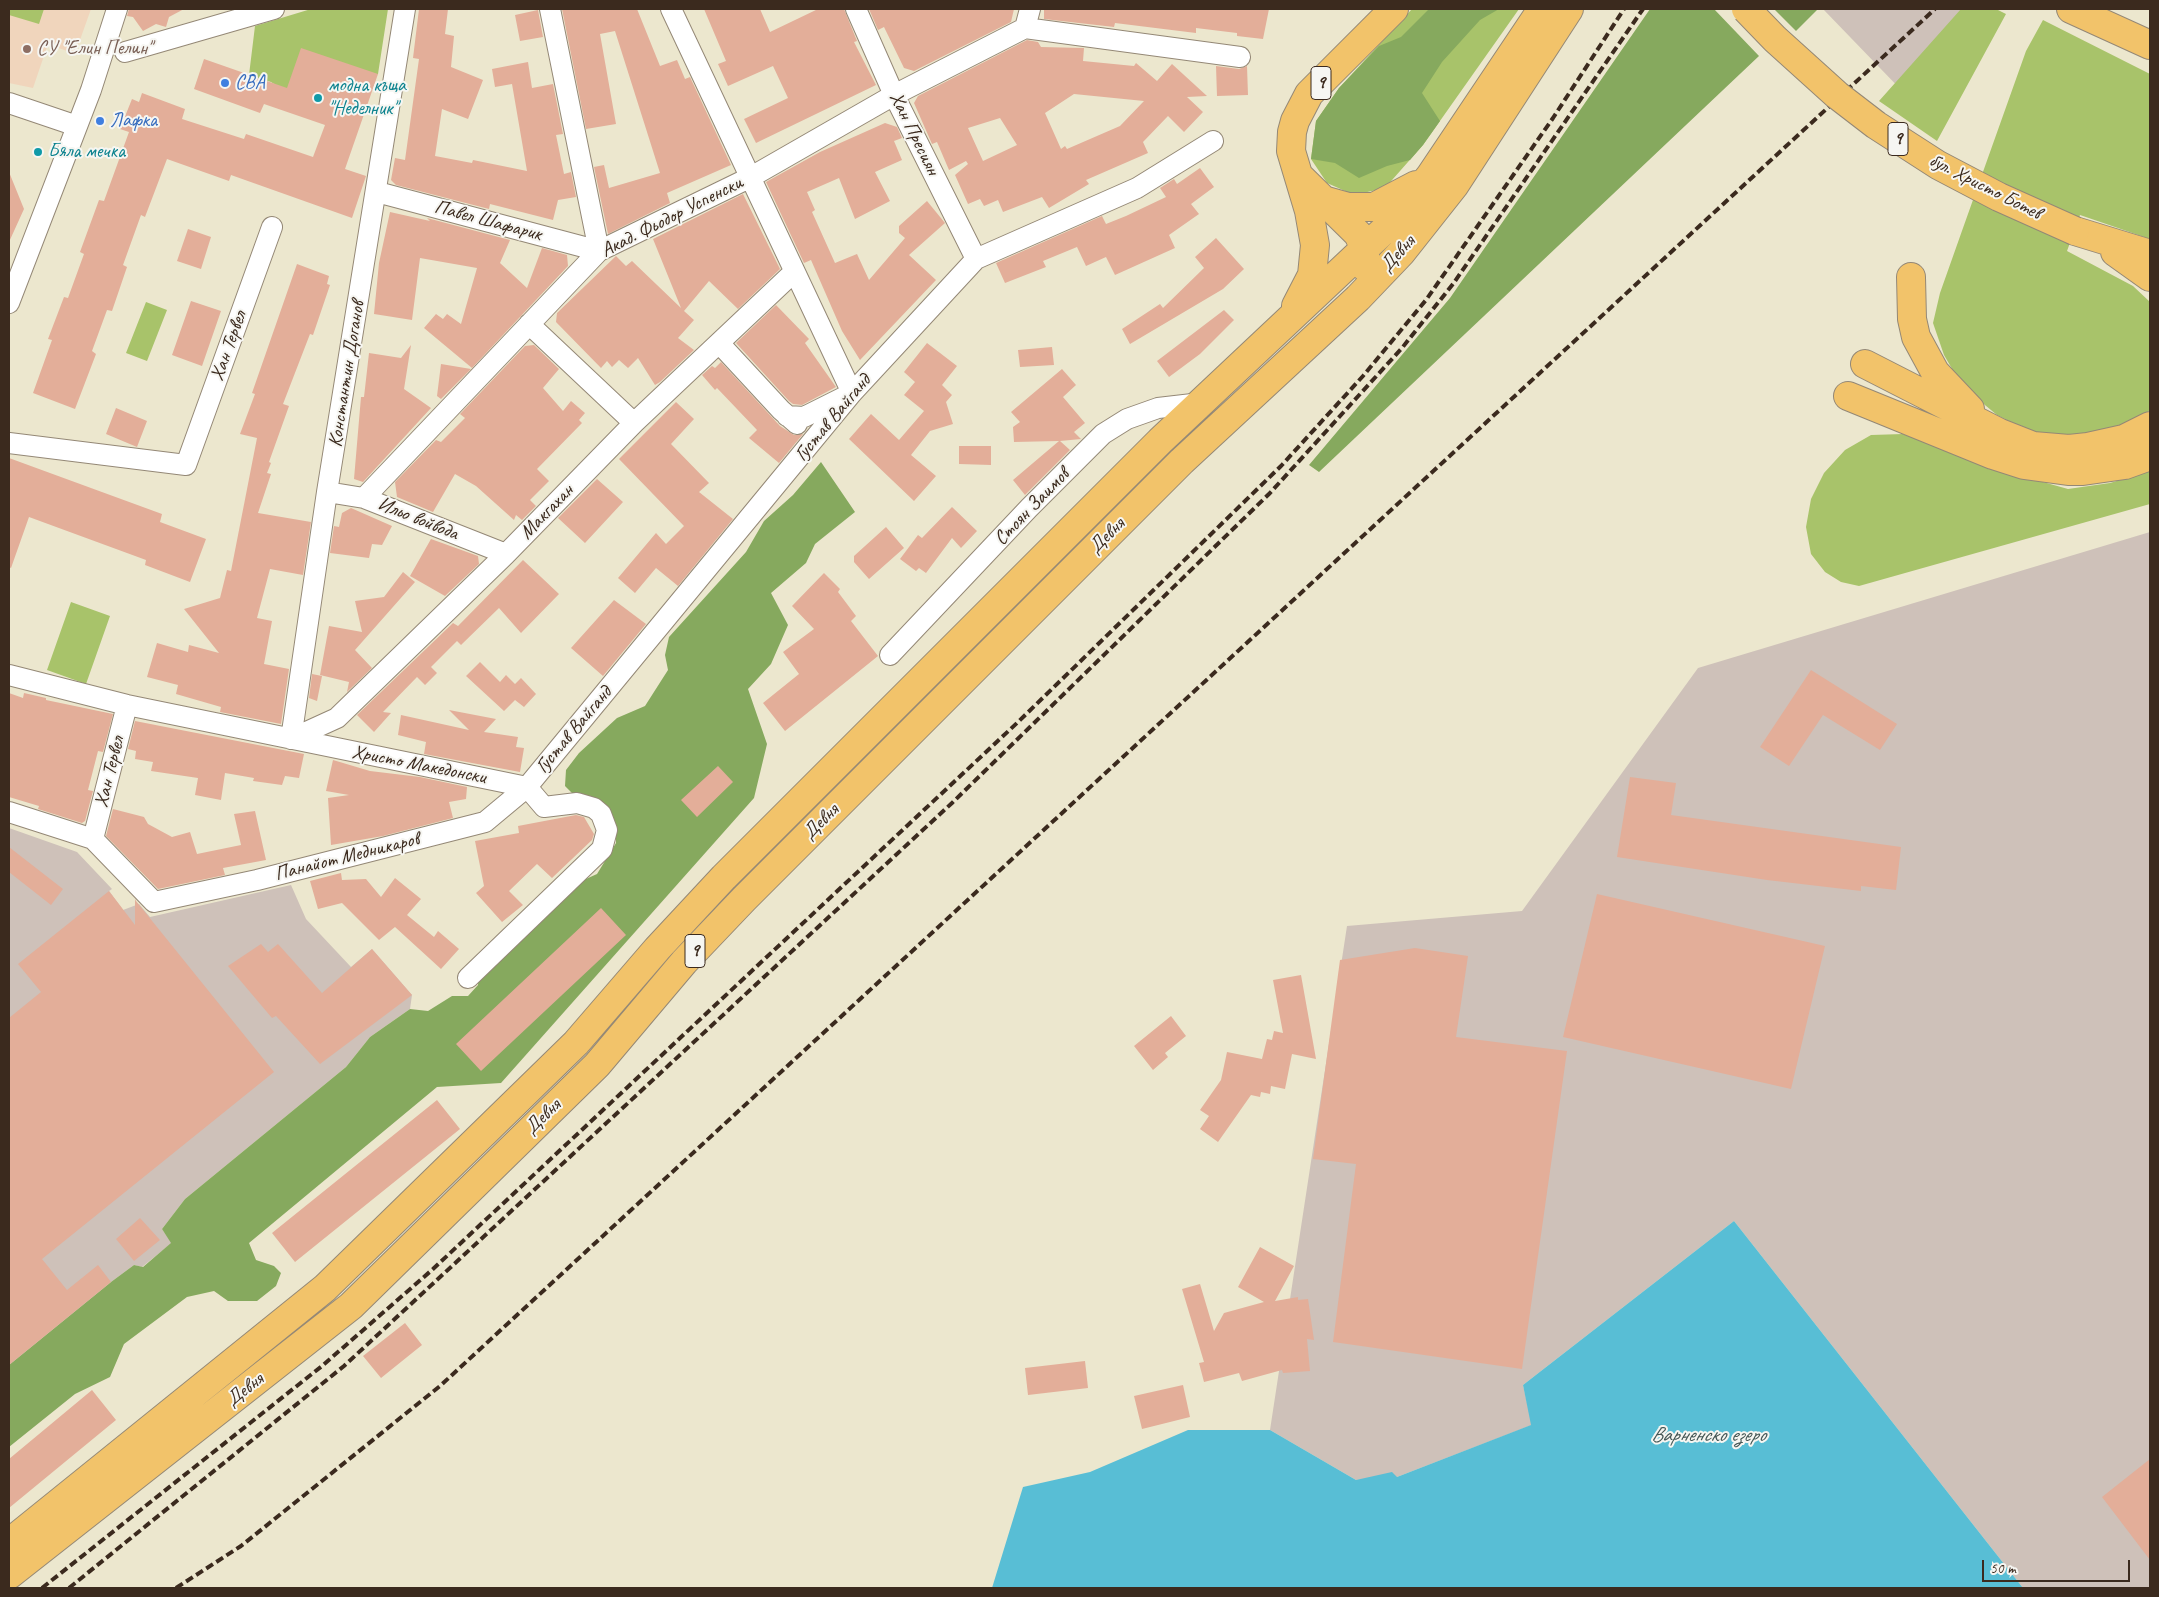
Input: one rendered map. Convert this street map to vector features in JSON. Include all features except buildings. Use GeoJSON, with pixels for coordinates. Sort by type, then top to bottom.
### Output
{"type":"FeatureCollection","features":[{"type":"Feature","properties":{"kind":"highway","name":"9"},"geometry":{"type":"LineString","coordinates":[[1362,255],[1358,234],[1316,206],[1293,161],[1291,141],[1295,121],[1304,101],[1394,9]]}},
{"type":"Feature","properties":{"kind":"highway","name":"Девня"},"geometry":{"type":"LineString","coordinates":[[9,1543],[325,1288],[576,1043],[724,877],[1160,441],[1286,322],[1362,255],[1396,219],[1430,176],[1542,9]]}},
{"type":"Feature","properties":{"kind":"highway","name":"Девня"},"geometry":{"type":"LineString","coordinates":[[9,1575],[351,1306],[597,1064],[684,962],[744,899],[1182,461],[1358,298],[1401,253],[1454,186],[1569,9]]}},
{"type":"Feature","properties":{"kind":"highway","name":"бул. Христо Ботев"},"geometry":{"type":"LineString","coordinates":[[1746,9],[1775,40],[1837,95],[1876,125],[1947,169],[1999,197],[2082,234],[2150,254]]}},
{"type":"Feature","properties":{"kind":"highway"},"geometry":{"type":"LineString","coordinates":[[2071,9],[2150,45]]}},
{"type":"Feature","properties":{"kind":"highway"},"geometry":{"type":"LineString","coordinates":[[1286,322],[1308,284],[1314,266],[1316,206],[1374,207],[1390,201],[1430,176]]}},
{"type":"Feature","properties":{"kind":"highway"},"geometry":{"type":"LineString","coordinates":[[2082,234],[2141,268],[2150,276]]}},
{"type":"Feature","properties":{"kind":"highway"},"geometry":{"type":"LineString","coordinates":[[1358,298],[1362,255],[1380,258],[1401,253]]}},
{"type":"Feature","properties":{"kind":"highway"},"geometry":{"type":"LineString","coordinates":[[1911,277],[1912,319],[1916,337],[1924,354],[1944,383],[1987,426]]}},
{"type":"Feature","properties":{"kind":"highway"},"geometry":{"type":"LineString","coordinates":[[1865,364],[1987,426],[2033,446],[2069,449],[2124,439],[2150,426]]}},
{"type":"Feature","properties":{"kind":"highway"},"geometry":{"type":"LineString","coordinates":[[1848,396],[1992,455],[2031,466],[2083,471],[2125,465],[2150,456]]}},
{"type":"Feature","properties":{"kind":"street"},"geometry":{"type":"LineString","coordinates":[[9,303],[77,126],[118,9]]}},
{"type":"Feature","properties":{"kind":"street"},"geometry":{"type":"LineString","coordinates":[[125,52],[274,9]]}},
{"type":"Feature","properties":{"kind":"street","name":"Константин Доганов"},"geometry":{"type":"LineString","coordinates":[[291,739],[328,492],[405,9]]}},
{"type":"Feature","properties":{"kind":"street"},"geometry":{"type":"LineString","coordinates":[[550,9],[599,251]]}},
{"type":"Feature","properties":{"kind":"street"},"geometry":{"type":"LineString","coordinates":[[671,9],[852,393],[804,417],[788,416]]}},
{"type":"Feature","properties":{"kind":"street","name":"Хан Пресиян"},"geometry":{"type":"LineString","coordinates":[[856,9],[894,95],[976,259]]}},
{"type":"Feature","properties":{"kind":"street"},"geometry":{"type":"LineString","coordinates":[[1030,9],[1025,28],[1240,57]]}},
{"type":"Feature","properties":{"kind":"street","name":"Акад. Фьодор Успенски"},"geometry":{"type":"LineString","coordinates":[[364,498],[599,251],[751,177],[894,95],[1025,28]]}},
{"type":"Feature","properties":{"kind":"street"},"geometry":{"type":"LineString","coordinates":[[9,103],[77,126]]}},
{"type":"Feature","properties":{"kind":"street","name":"Густав Вайганд"},"geometry":{"type":"LineString","coordinates":[[527,787],[852,393],[976,259],[1137,188],[1213,141]]}},
{"type":"Feature","properties":{"kind":"street","name":"Павел Шафарик"},"geometry":{"type":"LineString","coordinates":[[377,192],[599,251]]}},
{"type":"Feature","properties":{"kind":"street","name":"Хан Тервел"},"geometry":{"type":"LineString","coordinates":[[9,443],[186,465],[272,227]]}},
{"type":"Feature","properties":{"kind":"street","name":"Макгахан"},"geometry":{"type":"LineString","coordinates":[[291,739],[338,718],[506,554],[634,423],[794,272]]}},
{"type":"Feature","properties":{"kind":"street"},"geometry":{"type":"LineString","coordinates":[[529,324],[634,423]]}},
{"type":"Feature","properties":{"kind":"street"},"geometry":{"type":"LineString","coordinates":[[719,343],[788,416],[815,438]]}},
{"type":"Feature","properties":{"kind":"street","name":"Стоян Заимов"},"geometry":{"type":"LineString","coordinates":[[890,655],[1029,508],[1103,434],[1127,419],[1158,408],[1201,403]]}},
{"type":"Feature","properties":{"kind":"street","name":"Ильо войвода"},"geometry":{"type":"LineString","coordinates":[[328,492],[364,498],[506,554]]}},
{"type":"Feature","properties":{"kind":"street","name":"Христо Македонски"},"geometry":{"type":"LineString","coordinates":[[9,675],[127,705],[527,787]]}},
{"type":"Feature","properties":{"kind":"street","name":"Хан Тервел"},"geometry":{"type":"LineString","coordinates":[[93,839],[127,705]]}},
{"type":"Feature","properties":{"kind":"street"},"geometry":{"type":"LineString","coordinates":[[468,978],[596,856],[606,840],[605,822],[594,808],[578,803],[544,807],[527,787]]}},
{"type":"Feature","properties":{"kind":"street","name":"Панайот Медникаров"},"geometry":{"type":"LineString","coordinates":[[93,839],[154,902],[257,880],[485,822],[527,787]]}},
{"type":"Feature","properties":{"kind":"street"},"geometry":{"type":"LineString","coordinates":[[9,812],[93,839]]}},
{"type":"Feature","properties":{"kind":"shaded area","name":"СУ \"Елин Пелин\""},"geometry":{"type":"Polygon","coordinates":[[[9,9],[91,9],[75,54],[48,44],[33,88],[9,83],[9,9]]]}},
{"type":"Feature","properties":{"kind":"shaded area"},"geometry":{"type":"Polygon","coordinates":[[[1823,9],[1985,9],[1907,96],[1823,9]]]}},
{"type":"Feature","properties":{"kind":"shaded area"},"geometry":{"type":"Polygon","coordinates":[[[2150,532],[2150,1588],[2023,1588],[1734,1221],[1523,1385],[1532,1425],[1397,1477],[1356,1480],[1270,1430],[1347,926],[1522,911],[1698,668],[2150,532]]]}},
{"type":"Feature","properties":{"kind":"shaded area"},"geometry":{"type":"Polygon","coordinates":[[[9,828],[77,852],[112,889],[109,891],[123,910],[139,904],[150,917],[291,885],[306,919],[351,967],[372,949],[412,995],[410,1009],[370,1037],[346,1067],[185,1199],[162,1229],[172,1243],[142,1267],[134,1265],[111,1282],[9,1365],[9,828]]]}},
{"type":"Feature","properties":{"kind":"green space"},"geometry":{"type":"Polygon","coordinates":[[[9,9],[44,9],[39,24],[9,15],[9,9]]]}},
{"type":"Feature","properties":{"kind":"green space"},"geometry":{"type":"Polygon","coordinates":[[[311,9],[388,9],[378,74],[286,92],[271,82],[249,75],[255,26],[311,9]]]}},
{"type":"Feature","properties":{"kind":"green space"},"geometry":{"type":"Polygon","coordinates":[[[1412,9],[1519,9],[1423,145],[1385,188],[1354,195],[1327,183],[1311,159],[1316,121],[1339,88],[1412,9]]]}},
{"type":"Feature","properties":{"kind":"green space"},"geometry":{"type":"Polygon","coordinates":[[[1429,9],[1499,9],[1480,20],[1442,62],[1422,93],[1440,121],[1423,145],[1410,160],[1387,166],[1359,178],[1335,163],[1311,159],[1316,121],[1339,88],[1379,46],[1401,37],[1429,9]]]}},
{"type":"Feature","properties":{"kind":"green space"},"geometry":{"type":"Polygon","coordinates":[[[1650,9],[1714,9],[1759,56],[1319,472],[1309,465],[1450,298],[1650,9]]]}},
{"type":"Feature","properties":{"kind":"green space"},"geometry":{"type":"Polygon","coordinates":[[[1774,9],[1818,9],[1796,31],[1774,9]]]}},
{"type":"Feature","properties":{"kind":"green space"},"geometry":{"type":"Polygon","coordinates":[[[1961,9],[1996,9],[2006,14],[1937,141],[1879,101],[1961,9]]]}},
{"type":"Feature","properties":{"kind":"green space"},"geometry":{"type":"Polygon","coordinates":[[[2043,20],[2150,74],[2150,239],[2080,215],[2067,251],[2133,286],[2150,302],[2150,410],[2141,417],[2110,431],[2068,437],[2030,432],[1997,415],[1962,386],[1944,355],[1933,323],[1940,293],[2026,51],[2043,20]]]}},
{"type":"Feature","properties":{"kind":"green space"},"geometry":{"type":"Polygon","coordinates":[[[146,302],[167,310],[147,361],[126,353],[146,302]]]}},
{"type":"Feature","properties":{"kind":"green space"},"geometry":{"type":"Polygon","coordinates":[[[1903,434],[2007,472],[2068,489],[2110,483],[2150,471],[2150,504],[1859,586],[1841,582],[1825,572],[1811,554],[1806,527],[1811,499],[1824,473],[1845,450],[1871,435],[1903,434]]]}},
{"type":"Feature","properties":{"kind":"green space"},"geometry":{"type":"Polygon","coordinates":[[[821,462],[855,512],[815,544],[806,563],[771,593],[788,625],[771,664],[748,689],[767,744],[754,798],[501,1083],[437,1087],[249,1243],[256,1260],[274,1266],[281,1273],[276,1286],[257,1301],[228,1301],[214,1291],[187,1297],[124,1344],[110,1377],[75,1394],[9,1447],[9,1365],[111,1282],[134,1265],[143,1267],[171,1243],[162,1229],[185,1199],[346,1067],[370,1037],[410,1009],[428,1011],[452,996],[468,996],[478,985],[479,972],[577,883],[597,874],[616,843],[616,826],[599,800],[575,796],[565,786],[566,770],[579,753],[617,718],[645,706],[668,670],[665,655],[669,637],[746,552],[764,521],[793,495],[821,462]]]}},
{"type":"Feature","properties":{"kind":"green space"},"geometry":{"type":"Polygon","coordinates":[[[71,602],[110,616],[86,684],[47,670],[71,602]]]}},
{"type":"Feature","properties":{"kind":"water","name":"Варненско езеро"},"geometry":{"type":"Polygon","coordinates":[[[1734,1221],[2023,1588],[992,1588],[1023,1487],[1090,1472],[1188,1430],[1270,1430],[1356,1480],[1392,1472],[1397,1477],[1531,1425],[1523,1385],[1734,1221]]]}},
{"type":"Feature","properties":{"kind":"railway"},"geometry":{"type":"LineString","coordinates":[[42,1588],[322,1366],[433,1269],[1017,723],[1281,466],[1363,376],[1426,300],[1553,118],[1624,9]]}},
{"type":"Feature","properties":{"kind":"railway"},"geometry":{"type":"LineString","coordinates":[[69,1588],[344,1366],[952,803],[1270,493],[1402,348],[1453,284],[1643,9]]}},
{"type":"Feature","properties":{"kind":"railway"},"geometry":{"type":"LineString","coordinates":[[176,1588],[241,1546],[440,1386],[1935,9]]}},
{"type":"Feature","properties":{"kind":"place","name":"СУ \"Елин Пелин\""},"geometry":{"type":"Point","coordinates":[27,49]}},
{"type":"Feature","properties":{"kind":"place","name":"CBA"},"geometry":{"type":"Point","coordinates":[225,83]}},
{"type":"Feature","properties":{"kind":"place","name":"модна къща \"Неделник\""},"geometry":{"type":"Point","coordinates":[318,98]}},
{"type":"Feature","properties":{"kind":"place","name":"Лафка"},"geometry":{"type":"Point","coordinates":[100,121]}},
{"type":"Feature","properties":{"kind":"place","name":"Бяла мечка"},"geometry":{"type":"Point","coordinates":[38,152]}}]}
